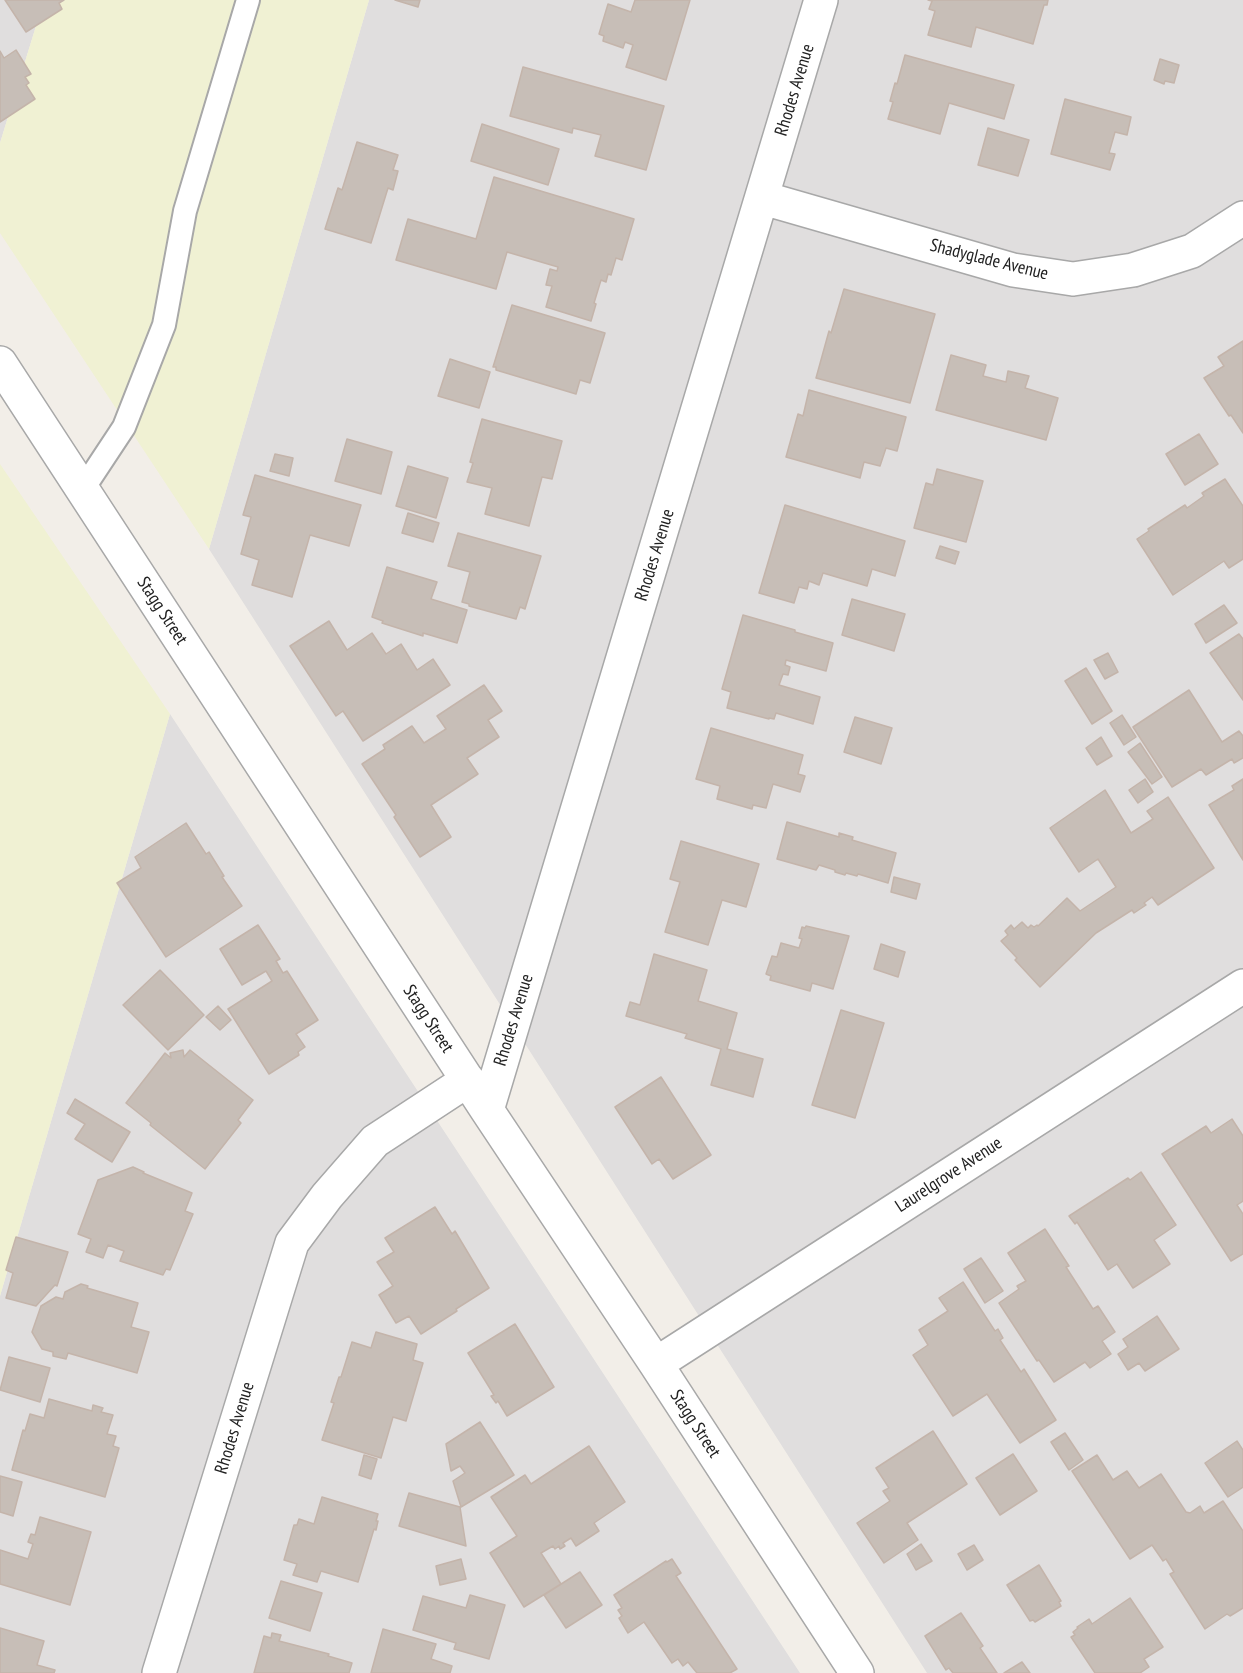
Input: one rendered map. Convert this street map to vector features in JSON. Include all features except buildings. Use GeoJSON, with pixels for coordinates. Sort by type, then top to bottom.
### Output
{"type":"FeatureCollection","features":[{"type":"Feature","properties":{"kind":"street","name":"Rhodes Avenue"},"geometry":{"type":"LineString","coordinates":[[488,1110],[821,0]]}},
{"type":"Feature","properties":{"kind":"street","name":"Shadyglade Avenue"},"geometry":{"type":"LineString","coordinates":[[763,198],[1013,270],[1073,279],[1133,270],[1192,250],[1243,218]]}},
{"type":"Feature","properties":{"kind":"street","name":"Stagg Street"},"geometry":{"type":"LineString","coordinates":[[0,363],[857,1673]]}},
{"type":"Feature","properties":{"kind":"street","name":"Laurelgrove Avenue"},"geometry":{"type":"LineString","coordinates":[[656,1364],[1243,986]]}},
{"type":"Feature","properties":{"kind":"street","name":"Rhodes Avenue"},"geometry":{"type":"LineString","coordinates":[[159,1673],[292,1243],[327,1196],[375,1141],[468,1080]]}},
{"type":"Feature","properties":{"kind":"lane"},"geometry":{"type":"LineString","coordinates":[[83,489],[124,427],[164,325],[185,211],[248,0]]}},
{"type":"Feature","properties":{"kind":"shaded area"},"geometry":{"type":"Polygon","coordinates":[[[0,0],[44,0],[0,143],[0,0]]]}},
{"type":"Feature","properties":{"kind":"shaded area"},"geometry":{"type":"Polygon","coordinates":[[[369,0],[1243,0],[1243,1673],[927,1673],[209,549],[369,0]]]}},
{"type":"Feature","properties":{"kind":"shaded area"},"geometry":{"type":"Polygon","coordinates":[[[170,714],[800,1673],[0,1673],[0,1296],[170,714]]]}},
{"type":"Feature","properties":{"kind":"green space"},"geometry":{"type":"Polygon","coordinates":[[[44,0],[369,0],[209,549],[0,233],[0,143],[44,0]]]}},
{"type":"Feature","properties":{"kind":"green space"},"geometry":{"type":"Polygon","coordinates":[[[0,464],[170,714],[0,1296],[0,464]]]}}]}
